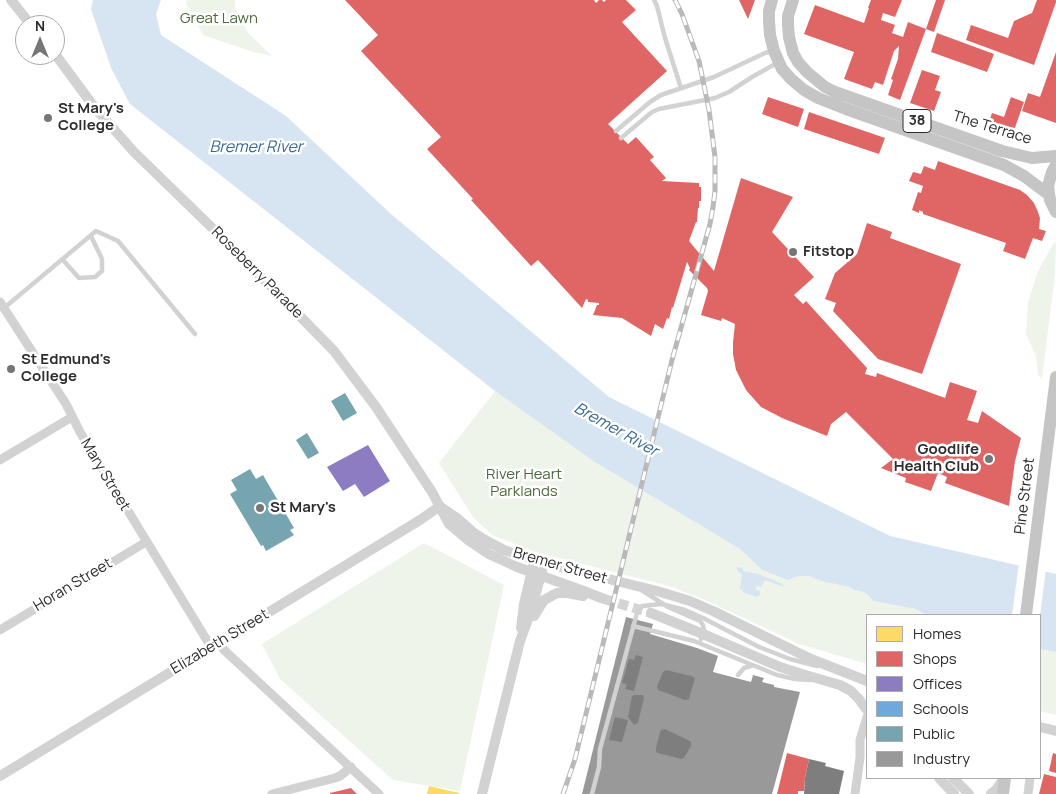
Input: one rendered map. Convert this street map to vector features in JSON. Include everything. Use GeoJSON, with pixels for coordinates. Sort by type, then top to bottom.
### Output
{"type":"FeatureCollection","features":[{"type":"Feature","properties":{"kind":"main road","name":"38"},"geometry":{"type":"LineString","coordinates":[[772,0],[769,11],[769,26],[776,57]]}},
{"type":"Feature","properties":{"kind":"main road","name":"38"},"geometry":{"type":"LineString","coordinates":[[793,0],[788,16],[789,37],[793,52]]}},
{"type":"Feature","properties":{"kind":"main road"},"geometry":{"type":"LineString","coordinates":[[776,57],[793,52]]}},
{"type":"Feature","properties":{"kind":"main road","name":"The Terrace"},"geometry":{"type":"LineString","coordinates":[[793,52],[802,67],[812,77],[835,92],[1002,151],[1032,158],[1056,156]]}},
{"type":"Feature","properties":{"kind":"main road","name":"The Terrace"},"geometry":{"type":"LineString","coordinates":[[776,57],[791,79],[811,94],[1004,165],[1019,173],[1048,194]]}},
{"type":"Feature","properties":{"kind":"main road"},"geometry":{"type":"LineString","coordinates":[[1056,165],[1049,179],[1048,194],[1056,212]]}},
{"type":"Feature","properties":{"kind":"main road","name":"Pine Street"},"geometry":{"type":"LineString","coordinates":[[1026,614],[1056,379]]}},
{"type":"Feature","properties":{"kind":"main road"},"geometry":{"type":"LineString","coordinates":[[1003,794],[1005,779]]}},
{"type":"Feature","properties":{"kind":"street"},"geometry":{"type":"LineString","coordinates":[[11,0],[23,15]]}},
{"type":"Feature","properties":{"kind":"street","name":"Roseberry Parade"},"geometry":{"type":"LineString","coordinates":[[63,65],[95,108],[134,152],[238,253],[334,351],[376,406],[440,506]]}},
{"type":"Feature","properties":{"kind":"street","name":"Mary Street"},"geometry":{"type":"LineString","coordinates":[[2,305],[66,404],[80,432],[146,542],[215,645],[229,655],[379,794]]}},
{"type":"Feature","properties":{"kind":"street"},"geometry":{"type":"LineString","coordinates":[[0,460],[72,417]]}},
{"type":"Feature","properties":{"kind":"street","name":"Bremer Street"},"geometry":{"type":"LineString","coordinates":[[440,506],[474,533],[504,550],[539,562],[671,595],[700,605],[811,659],[866,681]]}},
{"type":"Feature","properties":{"kind":"street","name":"Bremer Street"},"geometry":{"type":"LineString","coordinates":[[440,506],[449,524],[489,554],[517,567],[602,599],[567,592],[557,593],[548,597],[540,605],[520,641]]}},
{"type":"Feature","properties":{"kind":"street","name":"Elizabeth Street"},"geometry":{"type":"LineString","coordinates":[[0,776],[440,506]]}},
{"type":"Feature","properties":{"kind":"street","name":"Horan Street"},"geometry":{"type":"LineString","coordinates":[[0,630],[146,542]]}},
{"type":"Feature","properties":{"kind":"street"},"geometry":{"type":"LineString","coordinates":[[482,794],[520,641],[524,604],[539,562]]}},
{"type":"Feature","properties":{"kind":"street"},"geometry":{"type":"LineString","coordinates":[[652,613],[684,629],[780,667],[840,685],[851,691],[866,709]]}},
{"type":"Feature","properties":{"kind":"street"},"geometry":{"type":"LineString","coordinates":[[855,794],[860,757],[860,740],[866,720]]}},
{"type":"Feature","properties":{"kind":"street"},"geometry":{"type":"LineString","coordinates":[[1041,727],[1056,731]]}},
{"type":"Feature","properties":{"kind":"street"},"geometry":{"type":"LineString","coordinates":[[860,757],[866,748]]}},
{"type":"Feature","properties":{"kind":"street"},"geometry":{"type":"LineString","coordinates":[[272,794],[335,778],[350,767]]}},
{"type":"Feature","properties":{"kind":"street"},"geometry":{"type":"LineString","coordinates":[[939,779],[954,794]]}},
{"type":"Feature","properties":{"kind":"street"},"geometry":{"type":"LineString","coordinates":[[954,779],[969,794]]}},
{"type":"Feature","properties":{"kind":"street"},"geometry":{"type":"LineString","coordinates":[[991,794],[1004,779]]}},
{"type":"Feature","properties":{"kind":"street"},"geometry":{"type":"LineString","coordinates":[[1028,794],[1030,779]]}},
{"type":"Feature","properties":{"kind":"lane"},"geometry":{"type":"LineString","coordinates":[[654,0],[681,88]]}},
{"type":"Feature","properties":{"kind":"lane"},"geometry":{"type":"LineString","coordinates":[[616,131],[661,95],[714,77],[765,53],[776,57]]}},
{"type":"Feature","properties":{"kind":"lane"},"geometry":{"type":"LineString","coordinates":[[621,138],[652,112],[715,98],[729,92],[752,77],[776,57]]}},
{"type":"Feature","properties":{"kind":"lane"},"geometry":{"type":"LineString","coordinates":[[2,305],[63,260],[96,231],[118,241],[196,334]]}},
{"type":"Feature","properties":{"kind":"lane"},"geometry":{"type":"LineString","coordinates":[[63,260],[79,278],[95,277],[102,271],[102,259],[90,236]]}},
{"type":"Feature","properties":{"kind":"lane"},"geometry":{"type":"LineString","coordinates":[[633,585],[671,609],[700,620],[703,624],[702,636]]}},
{"type":"Feature","properties":{"kind":"lane"},"geometry":{"type":"LineString","coordinates":[[592,794],[599,767],[600,749],[637,611],[640,607],[661,604],[696,614],[732,634],[773,653],[849,675]]}},
{"type":"Feature","properties":{"kind":"lane"},"geometry":{"type":"LineString","coordinates":[[633,628],[694,641],[736,659],[787,677],[828,681]]}},
{"type":"Feature","properties":{"kind":"lane"},"geometry":{"type":"LineString","coordinates":[[738,675],[746,667],[757,667]]}},
{"type":"Feature","properties":{"kind":"green space","name":"Great Lawn"},"geometry":{"type":"Polygon","coordinates":[[[187,0],[235,0],[235,8],[248,33],[272,56],[253,52],[203,35],[186,3],[187,0]]]}},
{"type":"Feature","properties":{"kind":"green space"},"geometry":{"type":"Polygon","coordinates":[[[1055,241],[1055,275],[1042,379],[1038,375],[1036,356],[1026,334],[1028,302],[1038,271],[1055,241]]]}},
{"type":"Feature","properties":{"kind":"green space","name":"River Heart Parklands"},"geometry":{"type":"Polygon","coordinates":[[[495,391],[622,478],[740,549],[762,570],[788,580],[799,576],[809,576],[863,592],[873,601],[915,609],[925,614],[866,614],[866,664],[799,644],[705,600],[669,586],[535,552],[492,535],[473,517],[439,463],[495,391]]]}},
{"type":"Feature","properties":{"kind":"green space"},"geometry":{"type":"Polygon","coordinates":[[[424,543],[504,585],[460,791],[393,780],[280,679],[262,644],[424,543]]]}},
{"type":"Feature","properties":{"kind":"green space"},"geometry":{"type":"Polygon","coordinates":[[[1041,649],[1056,652],[1056,715],[1041,711],[1041,649]]]}},
{"type":"Feature","properties":{"kind":"water","name":"Bremer River"},"geometry":{"type":"Polygon","coordinates":[[[93,0],[161,0],[156,14],[161,35],[286,116],[391,214],[609,397],[890,536],[1056,574],[1056,652],[1041,649],[1041,614],[925,614],[915,609],[873,601],[863,592],[809,576],[799,576],[788,580],[762,570],[740,549],[595,462],[495,391],[130,104],[111,68],[91,9],[93,0]]]}},
{"type":"Feature","properties":{"kind":"water"},"geometry":{"type":"Polygon","coordinates":[[[737,567],[743,568],[743,571],[758,574],[783,584],[784,587],[765,580],[761,587],[756,586],[756,590],[760,591],[760,595],[756,597],[743,592],[740,589],[742,574],[737,571],[737,567]]]}},
{"type":"Feature","properties":{"kind":"pier"},"geometry":{"type":"Polygon","coordinates":[[[1019,563],[1046,569],[1040,614],[1012,614],[1019,563]]]}},
{"type":"Feature","properties":{"kind":"building: Homes"},"geometry":{"type":"Polygon","coordinates":[[[429,786],[459,793],[459,794],[427,794],[429,786]]]}},
{"type":"Feature","properties":{"kind":"building: Shops"},"geometry":{"type":"Polygon","coordinates":[[[345,0],[594,0],[596,3],[599,0],[604,2],[606,0],[626,0],[636,10],[622,22],[667,71],[608,124],[628,144],[636,137],[654,157],[650,160],[666,178],[662,181],[699,183],[699,187],[701,187],[701,201],[699,201],[697,222],[689,241],[714,271],[741,178],[793,197],[772,232],[814,277],[794,295],[803,304],[806,301],[867,368],[865,374],[876,377],[877,373],[945,398],[950,382],[977,391],[967,420],[978,423],[982,411],[1021,438],[1015,461],[1009,506],[945,483],[947,477],[938,473],[931,491],[905,482],[906,478],[881,468],[893,459],[846,412],[831,424],[827,436],[782,418],[761,407],[746,390],[736,370],[733,354],[735,324],[722,318],[721,321],[701,315],[708,291],[689,270],[687,262],[669,319],[667,318],[663,329],[655,324],[651,336],[622,318],[593,315],[599,303],[588,302],[586,299],[582,308],[538,260],[531,266],[427,149],[441,137],[361,51],[378,35],[345,0]]]}},
{"type":"Feature","properties":{"kind":"building: Shops"},"geometry":{"type":"Polygon","coordinates":[[[739,0],[755,0],[748,19],[739,0]]]}},
{"type":"Feature","properties":{"kind":"building: Shops"},"geometry":{"type":"Polygon","coordinates":[[[871,0],[902,0],[895,17],[883,13],[881,20],[895,25],[892,33],[903,37],[908,22],[926,29],[900,100],[888,95],[898,59],[899,46],[894,51],[883,85],[875,82],[872,89],[844,79],[854,52],[804,34],[815,5],[864,23],[871,0]]]}},
{"type":"Feature","properties":{"kind":"building: Shops"},"geometry":{"type":"Polygon","coordinates":[[[936,0],[945,0],[934,32],[926,29],[936,0]]]}},
{"type":"Feature","properties":{"kind":"building: Shops"},"geometry":{"type":"Polygon","coordinates":[[[1037,0],[1056,0],[1056,2],[1034,65],[966,40],[971,25],[1008,38],[1014,21],[1032,13],[1037,0]]]}},
{"type":"Feature","properties":{"kind":"building: Shops"},"geometry":{"type":"Polygon","coordinates":[[[937,33],[994,54],[987,72],[931,52],[937,33]]]}},
{"type":"Feature","properties":{"kind":"building: Shops"},"geometry":{"type":"Polygon","coordinates":[[[1056,52],[1056,123],[1022,111],[1028,93],[1040,97],[1056,52]]]}},
{"type":"Feature","properties":{"kind":"building: Shops"},"geometry":{"type":"Polygon","coordinates":[[[922,70],[940,76],[935,90],[941,92],[934,111],[910,103],[922,70]]]}},
{"type":"Feature","properties":{"kind":"building: Shops"},"geometry":{"type":"Polygon","coordinates":[[[768,97],[804,109],[798,127],[762,114],[768,97]]]}},
{"type":"Feature","properties":{"kind":"building: Shops"},"geometry":{"type":"Polygon","coordinates":[[[1011,97],[1024,102],[1011,139],[986,130],[992,113],[1004,117],[1011,97]]]}},
{"type":"Feature","properties":{"kind":"building: Shops"},"geometry":{"type":"Polygon","coordinates":[[[809,112],[885,138],[879,154],[804,129],[809,112]]]}},
{"type":"Feature","properties":{"kind":"building: Shops"},"geometry":{"type":"Polygon","coordinates":[[[938,161],[1020,190],[1027,195],[1034,203],[1038,212],[1040,218],[1039,229],[1046,231],[1042,241],[1033,238],[1025,259],[1003,251],[1006,243],[923,214],[919,210],[919,213],[912,210],[918,192],[921,193],[923,186],[909,181],[913,172],[921,174],[924,166],[935,170],[938,161]]]}},
{"type":"Feature","properties":{"kind":"building: Shops"},"geometry":{"type":"Polygon","coordinates":[[[867,223],[892,232],[890,238],[961,264],[922,374],[878,359],[833,311],[836,303],[825,299],[835,273],[857,254],[867,223]]]}},
{"type":"Feature","properties":{"kind":"building: Shops"},"geometry":{"type":"Polygon","coordinates":[[[787,753],[809,759],[804,791],[798,791],[798,794],[777,794],[787,753]]]}},
{"type":"Feature","properties":{"kind":"building: Shops"},"geometry":{"type":"Polygon","coordinates":[[[1053,753],[1056,754],[1056,773],[1049,771],[1053,753]]]}},
{"type":"Feature","properties":{"kind":"building: Shops"},"geometry":{"type":"Polygon","coordinates":[[[1044,774],[1056,777],[1056,794],[1039,794],[1044,774]]]}},
{"type":"Feature","properties":{"kind":"building: Shops"},"geometry":{"type":"Polygon","coordinates":[[[351,788],[357,794],[330,794],[330,793],[351,788]]]}},
{"type":"Feature","properties":{"kind":"building: Offices"},"geometry":{"type":"Polygon","coordinates":[[[368,445],[390,481],[364,497],[355,484],[343,491],[327,467],[368,445]]]}},
{"type":"Feature","properties":{"kind":"building: Schools"},"geometry":{"type":"Polygon","coordinates":[[[619,755],[654,763],[660,769],[670,771],[676,768],[698,768],[691,794],[609,794],[619,755]]]}},
{"type":"Feature","properties":{"kind":"building: Public"},"geometry":{"type":"Polygon","coordinates":[[[345,393],[357,413],[343,421],[331,401],[345,393]]]}},
{"type":"Feature","properties":{"kind":"building: Public"},"geometry":{"type":"Polygon","coordinates":[[[307,433],[319,453],[308,459],[296,440],[307,433]]]}},
{"type":"Feature","properties":{"kind":"building: Public","name":"St Mary's"},"geometry":{"type":"Polygon","coordinates":[[[250,469],[256,479],[263,475],[294,528],[290,530],[294,535],[266,551],[263,545],[261,546],[230,494],[237,490],[231,480],[250,469]]]}},
{"type":"Feature","properties":{"kind":"building: Public"},"geometry":{"type":"Polygon","coordinates":[[[741,709],[790,720],[771,794],[721,794],[741,709]]]}},
{"type":"Feature","properties":{"kind":"building: Industry"},"geometry":{"type":"Polygon","coordinates":[[[626,617],[653,624],[650,634],[718,656],[713,672],[751,682],[753,675],[764,678],[762,682],[774,685],[774,687],[800,692],[772,794],[582,794],[626,617]]]}},
{"type":"Feature","properties":{"kind":"building: Other"},"geometry":{"type":"Polygon","coordinates":[[[636,655],[643,657],[634,691],[625,689],[627,684],[622,683],[629,659],[634,660],[636,655]]]}},
{"type":"Feature","properties":{"kind":"building: Other"},"geometry":{"type":"Polygon","coordinates":[[[666,670],[695,678],[689,699],[685,700],[658,690],[657,686],[663,672],[666,670]]]}},
{"type":"Feature","properties":{"kind":"building: Other"},"geometry":{"type":"Polygon","coordinates":[[[643,695],[644,698],[638,723],[634,725],[628,717],[632,696],[643,695]]]}},
{"type":"Feature","properties":{"kind":"building: Other"},"geometry":{"type":"Polygon","coordinates":[[[615,717],[628,720],[622,742],[609,740],[615,717]]]}},
{"type":"Feature","properties":{"kind":"building: Other"},"geometry":{"type":"Polygon","coordinates":[[[665,729],[691,742],[691,746],[684,758],[681,759],[656,752],[660,732],[665,729]]]}},
{"type":"Feature","properties":{"kind":"building: Other"},"geometry":{"type":"Polygon","coordinates":[[[809,759],[826,763],[825,766],[844,771],[839,794],[804,794],[809,759]]]}},
{"type":"Feature","properties":{"kind":"tunnel"},"geometry":{"type":"LineString","coordinates":[[604,599],[651,613]]}},
{"type":"Feature","properties":{"kind":"railway"},"geometry":{"type":"LineString","coordinates":[[563,794],[575,759],[672,360],[710,224],[713,207],[715,157],[709,110],[699,61],[675,0]]}},
{"type":"Feature","properties":{"kind":"place","name":"St Mary's College"},"geometry":{"type":"Point","coordinates":[48,118]}},
{"type":"Feature","properties":{"kind":"place","name":"Fitstop"},"geometry":{"type":"Point","coordinates":[793,252]}},
{"type":"Feature","properties":{"kind":"place","name":"St Edmund's College"},"geometry":{"type":"Point","coordinates":[11,369]}},
{"type":"Feature","properties":{"kind":"place","name":"Goodlife Health Club"},"geometry":{"type":"Point","coordinates":[989,459]}},
{"type":"Feature","properties":{"kind":"place","name":"St Mary's"},"geometry":{"type":"Point","coordinates":[260,508]}}]}
